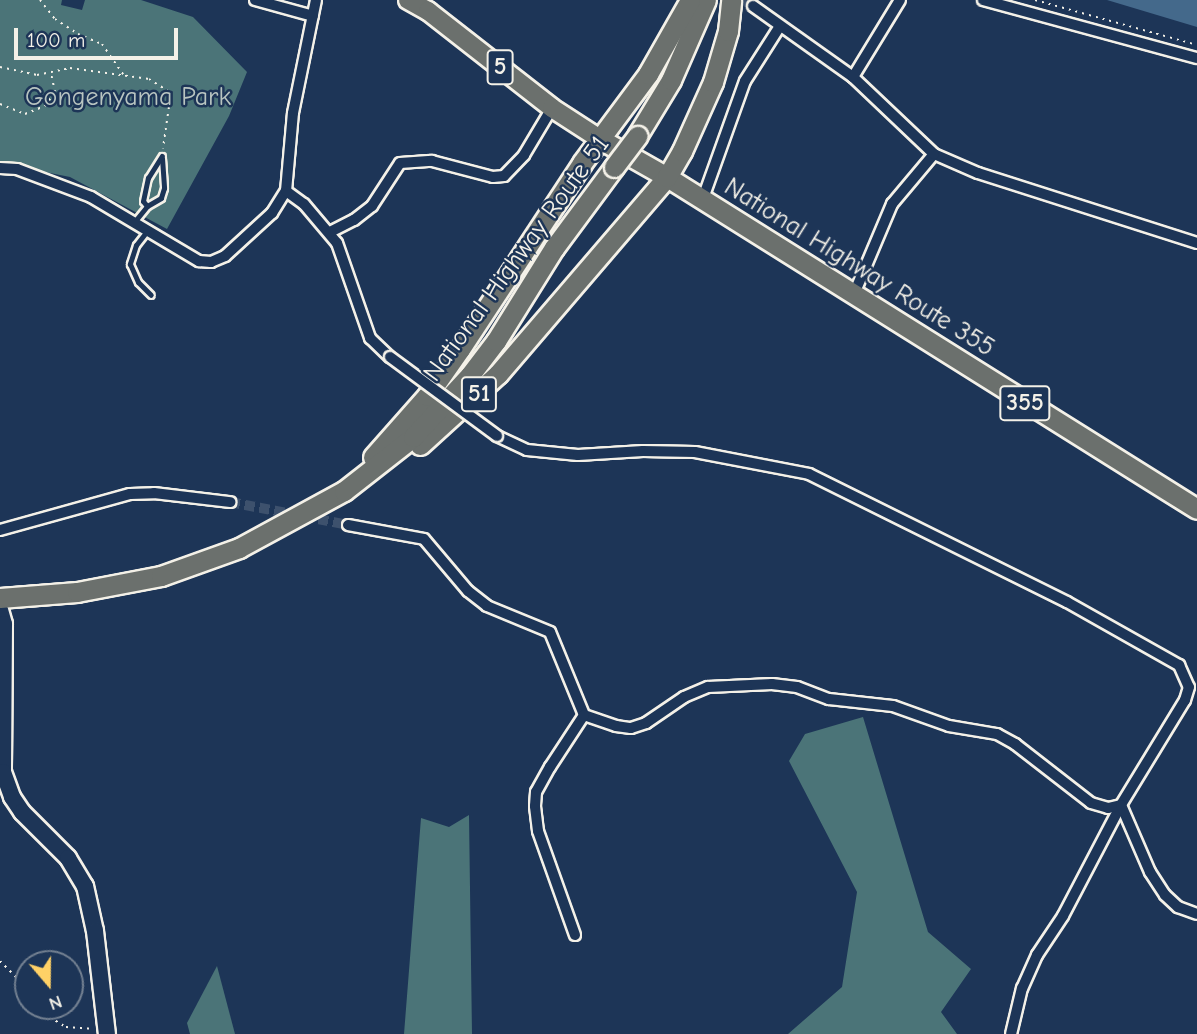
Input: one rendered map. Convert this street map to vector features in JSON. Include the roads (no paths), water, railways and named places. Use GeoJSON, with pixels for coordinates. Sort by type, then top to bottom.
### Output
{"type":"FeatureCollection","features":[{"type":"Feature","properties":{"kind":"highway","name":"51"},"geometry":{"type":"LineString","coordinates":[[239,548],[306,508],[352,475],[397,431],[460,348],[600,139],[648,74],[690,0]]}},
{"type":"Feature","properties":{"kind":"highway","name":"National Highway Route 51"},"geometry":{"type":"LineString","coordinates":[[0,598],[77,592],[161,576],[239,548],[344,491],[384,461],[444,406],[496,341],[554,248],[637,136],[671,80],[706,0]]}},
{"type":"Feature","properties":{"kind":"highway","name":"51"},"geometry":{"type":"LineString","coordinates":[[239,548],[300,524],[349,498],[398,464],[449,421],[498,374],[667,177],[682,151],[713,82],[728,31],[731,0]]}},
{"type":"Feature","properties":{"kind":"highway","name":"National Highway Route 355"},"geometry":{"type":"LineString","coordinates":[[600,139],[667,177],[1197,509]]}},
{"type":"Feature","properties":{"kind":"main road","name":"5"},"geometry":{"type":"LineString","coordinates":[[408,0],[430,6],[552,108],[600,139]]}},
{"type":"Feature","properties":{"kind":"street"},"geometry":{"type":"LineString","coordinates":[[255,0],[313,16]]}},
{"type":"Feature","properties":{"kind":"street"},"geometry":{"type":"LineString","coordinates":[[0,168],[18,169],[91,197],[199,261],[211,262],[225,256],[272,212],[286,191],[293,113],[316,0]]}},
{"type":"Feature","properties":{"kind":"street"},"geometry":{"type":"LineString","coordinates":[[853,77],[900,0]]}},
{"type":"Feature","properties":{"kind":"street"},"geometry":{"type":"LineString","coordinates":[[983,0],[1197,58]]}},
{"type":"Feature","properties":{"kind":"street"},"geometry":{"type":"LineString","coordinates":[[753,6],[853,77],[934,154],[990,177],[1197,243]]}},
{"type":"Feature","properties":{"kind":"street"},"geometry":{"type":"LineString","coordinates":[[702,201],[745,81],[780,26]]}},
{"type":"Feature","properties":{"kind":"street"},"geometry":{"type":"LineString","coordinates":[[330,232],[354,220],[372,206],[400,163],[432,161],[493,177],[504,176],[524,156],[552,108]]}},
{"type":"Feature","properties":{"kind":"street"},"geometry":{"type":"LineString","coordinates":[[854,294],[892,204],[934,154]]}},
{"type":"Feature","properties":{"kind":"street"},"geometry":{"type":"LineString","coordinates":[[286,191],[304,204],[330,232],[343,256],[370,338],[390,357],[498,436],[527,450],[578,455],[695,452],[809,474],[1067,602],[1166,655],[1184,671],[1189,687],[1185,700],[1121,805],[1063,916],[1037,955],[1022,988],[1011,1034]]}},
{"type":"Feature","properties":{"kind":"street"},"geometry":{"type":"LineString","coordinates":[[0,530],[130,494],[154,493],[230,502]]}},
{"type":"Feature","properties":{"kind":"street"},"geometry":{"type":"LineString","coordinates":[[348,525],[424,539],[468,590],[487,606],[550,632],[584,715]]}},
{"type":"Feature","properties":{"kind":"street"},"geometry":{"type":"LineString","coordinates":[[0,610],[4,624],[2,760],[7,786],[22,812],[68,858],[77,871],[90,904],[109,1033]]}},
{"type":"Feature","properties":{"kind":"street"},"geometry":{"type":"LineString","coordinates":[[584,715],[631,728],[646,723],[684,697],[708,687],[772,684],[797,687],[829,699],[893,706],[948,726],[997,734],[1015,744],[1091,803],[1108,808],[1121,805]]}},
{"type":"Feature","properties":{"kind":"street"},"geometry":{"type":"LineString","coordinates":[[575,935],[538,831],[535,806],[536,792],[584,715]]}},
{"type":"Feature","properties":{"kind":"street"},"geometry":{"type":"LineString","coordinates":[[1121,805],[1150,872],[1165,895],[1178,907],[1197,914]]}},
{"type":"Feature","properties":{"kind":"lane"},"geometry":{"type":"LineString","coordinates":[[135,221],[147,205],[161,198],[164,188],[162,157],[148,178],[143,201],[147,205]]}},
{"type":"Feature","properties":{"kind":"lane"},"geometry":{"type":"LineString","coordinates":[[148,229],[136,245],[130,264],[138,282],[151,295]]}},
{"type":"Feature","properties":{"kind":"water"},"geometry":{"type":"Polygon","coordinates":[[[1107,0],[1197,0],[1197,27],[1107,0]]]}},
{"type":"Feature","properties":{"kind":"tunnel"},"geometry":{"type":"LineString","coordinates":[[743,0],[753,6]]}},
{"type":"Feature","properties":{"kind":"tunnel"},"geometry":{"type":"LineString","coordinates":[[230,502],[348,525]]}},
{"type":"Feature","properties":{"kind":"park label","name":"Gongenyama Park"},"geometry":{"type":"Point","coordinates":[128,98]}}]}
